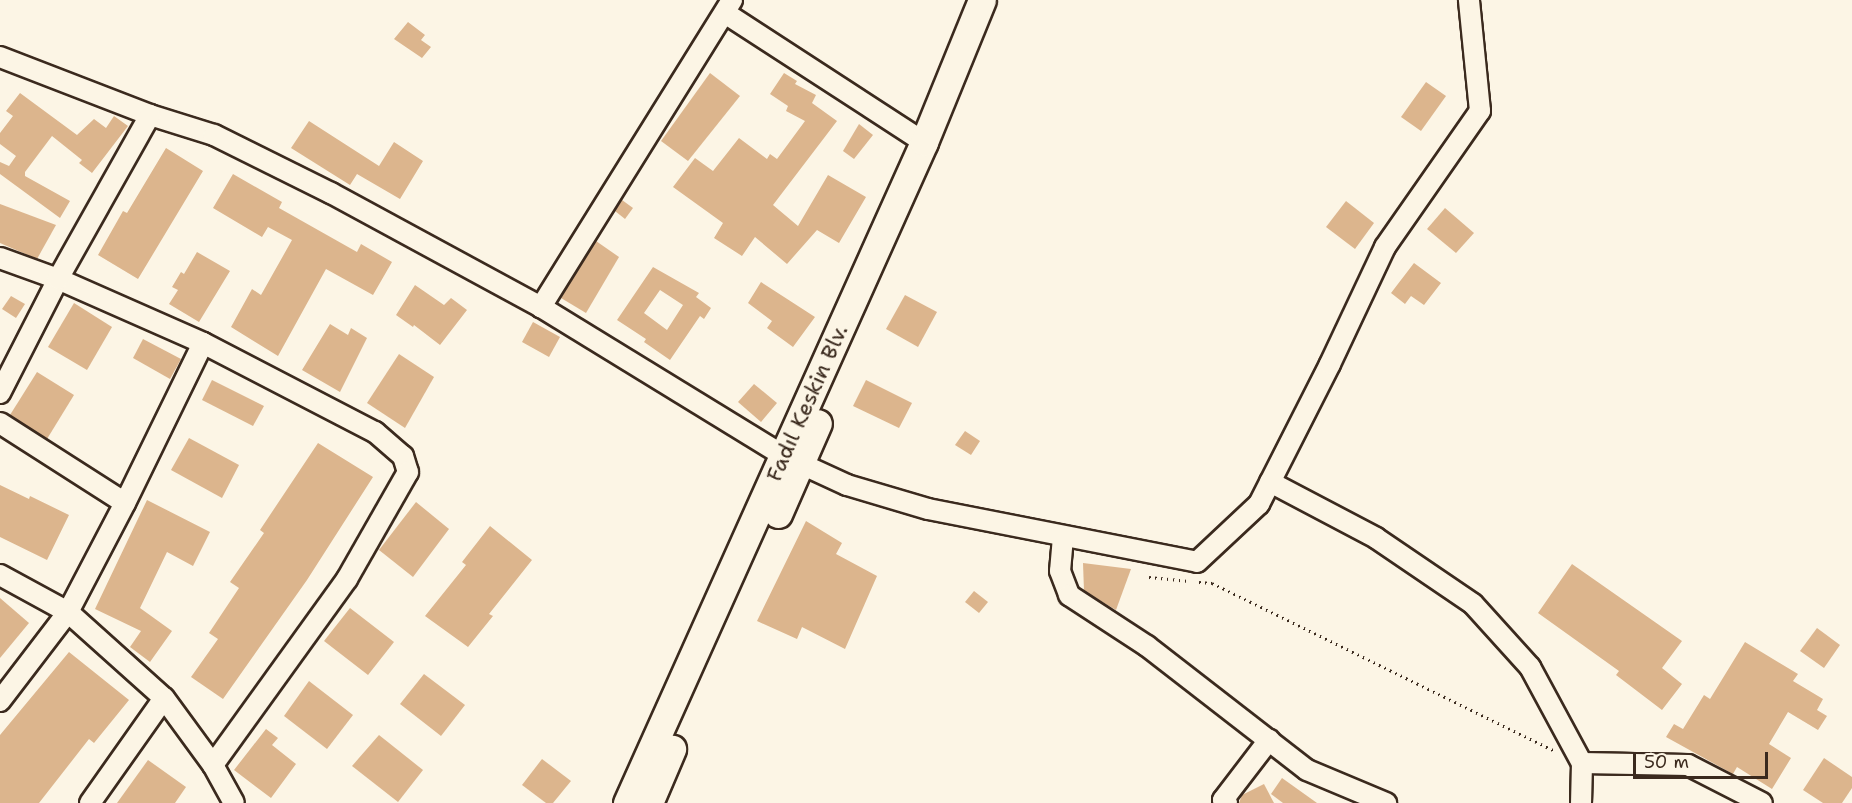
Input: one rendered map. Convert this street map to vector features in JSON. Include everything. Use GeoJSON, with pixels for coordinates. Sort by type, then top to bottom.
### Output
{"type":"FeatureCollection","features":[{"type":"Feature","properties":{"kind":"street","name":"Fadıl Keskin Blv."},"geometry":{"type":"LineString","coordinates":[[649,803],[982,0]]}},
{"type":"Feature","properties":{"kind":"street","name":"Fadıl Keskin Blv."},"geometry":{"type":"LineString","coordinates":[[627,803],[792,460],[1000,0]]}},
{"type":"Feature","properties":{"kind":"street"},"geometry":{"type":"LineString","coordinates":[[0,57],[150,115],[214,135],[331,193],[541,307],[792,460],[848,485],[928,509],[1197,562],[1259,504],[1330,364],[1385,247],[1480,111],[1469,0]]}},
{"type":"Feature","properties":{"kind":"street"},"geometry":{"type":"LineString","coordinates":[[541,307],[729,7],[924,142]]}},
{"type":"Feature","properties":{"kind":"street"},"geometry":{"type":"LineString","coordinates":[[2,383],[57,279],[150,115]]}},
{"type":"Feature","properties":{"kind":"street"},"geometry":{"type":"LineString","coordinates":[[0,258],[57,279],[203,343],[375,432],[403,456],[408,472],[347,579],[213,765]]}},
{"type":"Feature","properties":{"kind":"street"},"geometry":{"type":"LineString","coordinates":[[0,701],[68,612],[125,503],[203,343]]}},
{"type":"Feature","properties":{"kind":"street"},"geometry":{"type":"LineString","coordinates":[[0,423],[125,503]]}},
{"type":"Feature","properties":{"kind":"street"},"geometry":{"type":"LineString","coordinates":[[1270,483],[1376,538],[1473,604],[1530,667],[1582,763],[1581,803]]}},
{"type":"Feature","properties":{"kind":"street"},"geometry":{"type":"LineString","coordinates":[[1063,537],[1060,571],[1069,595],[1147,646],[1307,770],[1386,803]]}},
{"type":"Feature","properties":{"kind":"street"},"geometry":{"type":"LineString","coordinates":[[0,575],[68,612],[164,698],[213,765],[234,803]]}},
{"type":"Feature","properties":{"kind":"street"},"geometry":{"type":"LineString","coordinates":[[90,803],[164,698]]}},
{"type":"Feature","properties":{"kind":"street"},"geometry":{"type":"LineString","coordinates":[[1227,803],[1223,800],[1269,740]]}},
{"type":"Feature","properties":{"kind":"street"},"geometry":{"type":"LineString","coordinates":[[1582,763],[1688,765],[1762,803]]}},
{"type":"Feature","properties":{"kind":"path"},"geometry":{"type":"LineString","coordinates":[[1149,578],[1212,583],[1582,763]]}},
{"type":"Feature","properties":{"kind":"building"},"geometry":{"type":"Polygon","coordinates":[[[408,22],[425,35],[421,40],[431,47],[422,58],[394,39],[408,22]]]}},
{"type":"Feature","properties":{"kind":"building"},"geometry":{"type":"Polygon","coordinates":[[[710,73],[740,96],[688,161],[661,141],[710,73]]]}},
{"type":"Feature","properties":{"kind":"building"},"geometry":{"type":"Polygon","coordinates":[[[784,73],[797,81],[795,84],[816,95],[812,103],[837,121],[773,205],[798,226],[828,175],[866,197],[839,243],[817,230],[787,264],[755,237],[742,256],[714,238],[723,223],[673,187],[695,158],[713,171],[739,138],[767,159],[770,154],[777,159],[805,121],[786,111],[788,106],[770,94],[784,73]]]}},
{"type":"Feature","properties":{"kind":"building"},"geometry":{"type":"Polygon","coordinates":[[[1426,82],[1446,96],[1421,131],[1401,117],[1426,82]]]}},
{"type":"Feature","properties":{"kind":"building"},"geometry":{"type":"Polygon","coordinates":[[[20,93],[77,135],[94,119],[106,128],[114,116],[128,126],[92,173],[79,163],[82,160],[52,136],[25,172],[25,176],[70,201],[60,218],[0,174],[0,162],[9,166],[16,156],[0,144],[0,133],[13,116],[6,111],[20,93]]]}},
{"type":"Feature","properties":{"kind":"building"},"geometry":{"type":"Polygon","coordinates":[[[309,121],[379,166],[394,142],[423,161],[400,199],[357,174],[350,185],[291,148],[309,121]]]}},
{"type":"Feature","properties":{"kind":"building"},"geometry":{"type":"Polygon","coordinates":[[[859,124],[873,135],[854,159],[843,151],[859,124]]]}},
{"type":"Feature","properties":{"kind":"building"},"geometry":{"type":"Polygon","coordinates":[[[166,148],[203,171],[138,279],[98,255],[123,211],[127,213],[166,148]]]}},
{"type":"Feature","properties":{"kind":"building"},"geometry":{"type":"Polygon","coordinates":[[[233,174],[282,202],[279,208],[357,252],[361,244],[392,262],[373,295],[326,269],[278,356],[231,327],[252,289],[261,295],[292,240],[268,227],[262,237],[213,208],[233,174]]]}},
{"type":"Feature","properties":{"kind":"building"},"geometry":{"type":"Polygon","coordinates":[[[622,200],[633,208],[625,219],[615,211],[622,200]]]}},
{"type":"Feature","properties":{"kind":"building"},"geometry":{"type":"Polygon","coordinates":[[[1346,201],[1374,223],[1355,249],[1326,227],[1346,201]]]}},
{"type":"Feature","properties":{"kind":"building"},"geometry":{"type":"Polygon","coordinates":[[[0,204],[56,225],[37,259],[0,243],[0,204]]]}},
{"type":"Feature","properties":{"kind":"building"},"geometry":{"type":"Polygon","coordinates":[[[1445,208],[1474,233],[1456,253],[1427,229],[1445,208]]]}},
{"type":"Feature","properties":{"kind":"building"},"geometry":{"type":"Polygon","coordinates":[[[596,241],[619,257],[586,313],[561,298],[596,241]]]}},
{"type":"Feature","properties":{"kind":"building"},"geometry":{"type":"Polygon","coordinates":[[[197,252],[230,271],[199,322],[169,304],[178,290],[172,287],[181,272],[184,274],[197,252]]]}},
{"type":"Feature","properties":{"kind":"building"},"geometry":{"type":"Polygon","coordinates":[[[1414,263],[1441,283],[1424,305],[1411,296],[1405,304],[1391,293],[1414,263]]]}},
{"type":"Feature","properties":{"kind":"building"},"geometry":{"type":"Polygon","coordinates":[[[653,267],[699,293],[696,297],[711,308],[704,319],[700,316],[670,360],[644,342],[646,339],[617,320],[653,267]],[[660,290],[644,313],[667,330],[683,305],[660,290]]]}},
{"type":"Feature","properties":{"kind":"building"},"geometry":{"type":"Polygon","coordinates":[[[761,282],[815,317],[793,347],[767,328],[772,321],[748,303],[761,282]]]}},
{"type":"Feature","properties":{"kind":"building"},"geometry":{"type":"Polygon","coordinates":[[[415,285],[444,305],[451,298],[467,310],[440,345],[414,325],[413,327],[396,315],[415,285]]]}},
{"type":"Feature","properties":{"kind":"building"},"geometry":{"type":"Polygon","coordinates":[[[905,295],[937,312],[918,347],[886,329],[905,295]]]}},
{"type":"Feature","properties":{"kind":"building"},"geometry":{"type":"Polygon","coordinates":[[[11,296],[25,304],[16,318],[2,309],[11,296]]]}},
{"type":"Feature","properties":{"kind":"building"},"geometry":{"type":"Polygon","coordinates":[[[74,303],[112,327],[87,370],[48,347],[74,303]]]}},
{"type":"Feature","properties":{"kind":"building"},"geometry":{"type":"Polygon","coordinates":[[[533,322],[560,337],[549,357],[522,342],[533,322]]]}},
{"type":"Feature","properties":{"kind":"building"},"geometry":{"type":"Polygon","coordinates":[[[330,324],[348,335],[351,328],[367,338],[340,392],[302,370],[330,324]]]}},
{"type":"Feature","properties":{"kind":"building"},"geometry":{"type":"Polygon","coordinates":[[[143,339],[181,359],[170,379],[133,358],[143,339]]]}},
{"type":"Feature","properties":{"kind":"building"},"geometry":{"type":"Polygon","coordinates":[[[399,354],[434,377],[405,428],[367,403],[399,354]]]}},
{"type":"Feature","properties":{"kind":"building"},"geometry":{"type":"Polygon","coordinates":[[[37,372],[74,395],[47,439],[10,415],[37,372]]]}},
{"type":"Feature","properties":{"kind":"building"},"geometry":{"type":"Polygon","coordinates":[[[212,380],[264,406],[253,426],[202,400],[212,380]]]}},
{"type":"Feature","properties":{"kind":"building"},"geometry":{"type":"Polygon","coordinates":[[[866,380],[912,403],[899,428],[853,406],[866,380]]]}},
{"type":"Feature","properties":{"kind":"building"},"geometry":{"type":"Polygon","coordinates":[[[754,384],[777,403],[761,422],[738,402],[754,384]]]}},
{"type":"Feature","properties":{"kind":"building"},"geometry":{"type":"Polygon","coordinates":[[[965,431],[980,441],[971,455],[955,445],[965,431]]]}},
{"type":"Feature","properties":{"kind":"building"},"geometry":{"type":"Polygon","coordinates":[[[189,438],[239,465],[222,498],[171,470],[189,438]]]}},
{"type":"Feature","properties":{"kind":"building"},"geometry":{"type":"Polygon","coordinates":[[[318,443],[373,477],[307,580],[223,699],[191,677],[218,639],[209,633],[239,588],[230,582],[264,533],[260,530],[318,443]]]}},
{"type":"Feature","properties":{"kind":"building"},"geometry":{"type":"Polygon","coordinates":[[[0,485],[29,499],[30,496],[69,515],[47,560],[0,537],[0,485]]]}},
{"type":"Feature","properties":{"kind":"building"},"geometry":{"type":"Polygon","coordinates":[[[147,500],[210,532],[193,566],[167,552],[140,608],[172,631],[150,662],[130,647],[141,631],[95,609],[147,500]]]}},
{"type":"Feature","properties":{"kind":"building"},"geometry":{"type":"Polygon","coordinates":[[[416,502],[449,529],[413,577],[379,550],[416,502]]]}},
{"type":"Feature","properties":{"kind":"building"},"geometry":{"type":"Polygon","coordinates":[[[806,521],[842,543],[836,554],[877,576],[845,649],[802,627],[797,639],[757,621],[806,521]]]}},
{"type":"Feature","properties":{"kind":"building"},"geometry":{"type":"Polygon","coordinates":[[[490,526],[532,560],[489,614],[493,616],[468,647],[425,616],[466,565],[462,562],[490,526]]]}},
{"type":"Feature","properties":{"kind":"building"},"geometry":{"type":"Polygon","coordinates":[[[1083,563],[1131,569],[1116,610],[1084,591],[1083,563]]]}},
{"type":"Feature","properties":{"kind":"building"},"geometry":{"type":"Polygon","coordinates":[[[1572,564],[1682,641],[1662,668],[1682,684],[1662,710],[1616,675],[1619,671],[1538,613],[1572,564]]]}},
{"type":"Feature","properties":{"kind":"building"},"geometry":{"type":"Polygon","coordinates":[[[974,591],[988,602],[979,613],[965,602],[974,591]]]}},
{"type":"Feature","properties":{"kind":"building"},"geometry":{"type":"Polygon","coordinates":[[[0,598],[29,623],[0,658],[0,598]]]}},
{"type":"Feature","properties":{"kind":"building"},"geometry":{"type":"Polygon","coordinates":[[[350,608],[394,642],[368,675],[324,641],[350,608]]]}},
{"type":"Feature","properties":{"kind":"building"},"geometry":{"type":"Polygon","coordinates":[[[1817,628],[1840,645],[1824,668],[1800,651],[1817,628]]]}},
{"type":"Feature","properties":{"kind":"building"},"geometry":{"type":"Polygon","coordinates":[[[1745,642],[1798,674],[1793,681],[1823,699],[1817,710],[1827,716],[1818,730],[1788,712],[1769,744],[1791,758],[1772,789],[1737,767],[1733,774],[1666,737],[1674,724],[1683,729],[1704,695],[1710,699],[1745,642]]]}},
{"type":"Feature","properties":{"kind":"building"},"geometry":{"type":"Polygon","coordinates":[[[69,652],[129,700],[94,743],[89,739],[39,803],[0,803],[0,735],[69,652]]]}},
{"type":"Feature","properties":{"kind":"building"},"geometry":{"type":"Polygon","coordinates":[[[424,674],[465,705],[441,736],[400,704],[424,674]]]}},
{"type":"Feature","properties":{"kind":"building"},"geometry":{"type":"Polygon","coordinates":[[[309,681],[353,715],[327,749],[284,716],[309,681]]]}},
{"type":"Feature","properties":{"kind":"building"},"geometry":{"type":"Polygon","coordinates":[[[266,729],[278,738],[272,745],[296,764],[271,798],[234,770],[266,729]]]}},
{"type":"Feature","properties":{"kind":"building"},"geometry":{"type":"Polygon","coordinates":[[[379,735],[423,770],[398,802],[352,766],[379,735]]]}},
{"type":"Feature","properties":{"kind":"building"},"geometry":{"type":"Polygon","coordinates":[[[1824,758],[1852,777],[1852,788],[1842,803],[1823,803],[1803,790],[1824,758]]]}},
{"type":"Feature","properties":{"kind":"building"},"geometry":{"type":"Polygon","coordinates":[[[542,759],[571,781],[553,803],[546,803],[522,785],[542,759]]]}},
{"type":"Feature","properties":{"kind":"building"},"geometry":{"type":"Polygon","coordinates":[[[148,760],[186,787],[175,803],[117,803],[148,760]]]}},
{"type":"Feature","properties":{"kind":"building"},"geometry":{"type":"Polygon","coordinates":[[[1282,778],[1317,803],[1283,803],[1271,794],[1282,778]]]}},
{"type":"Feature","properties":{"kind":"building"},"geometry":{"type":"Polygon","coordinates":[[[1264,784],[1274,803],[1239,803],[1242,795],[1264,784]]]}}]}
